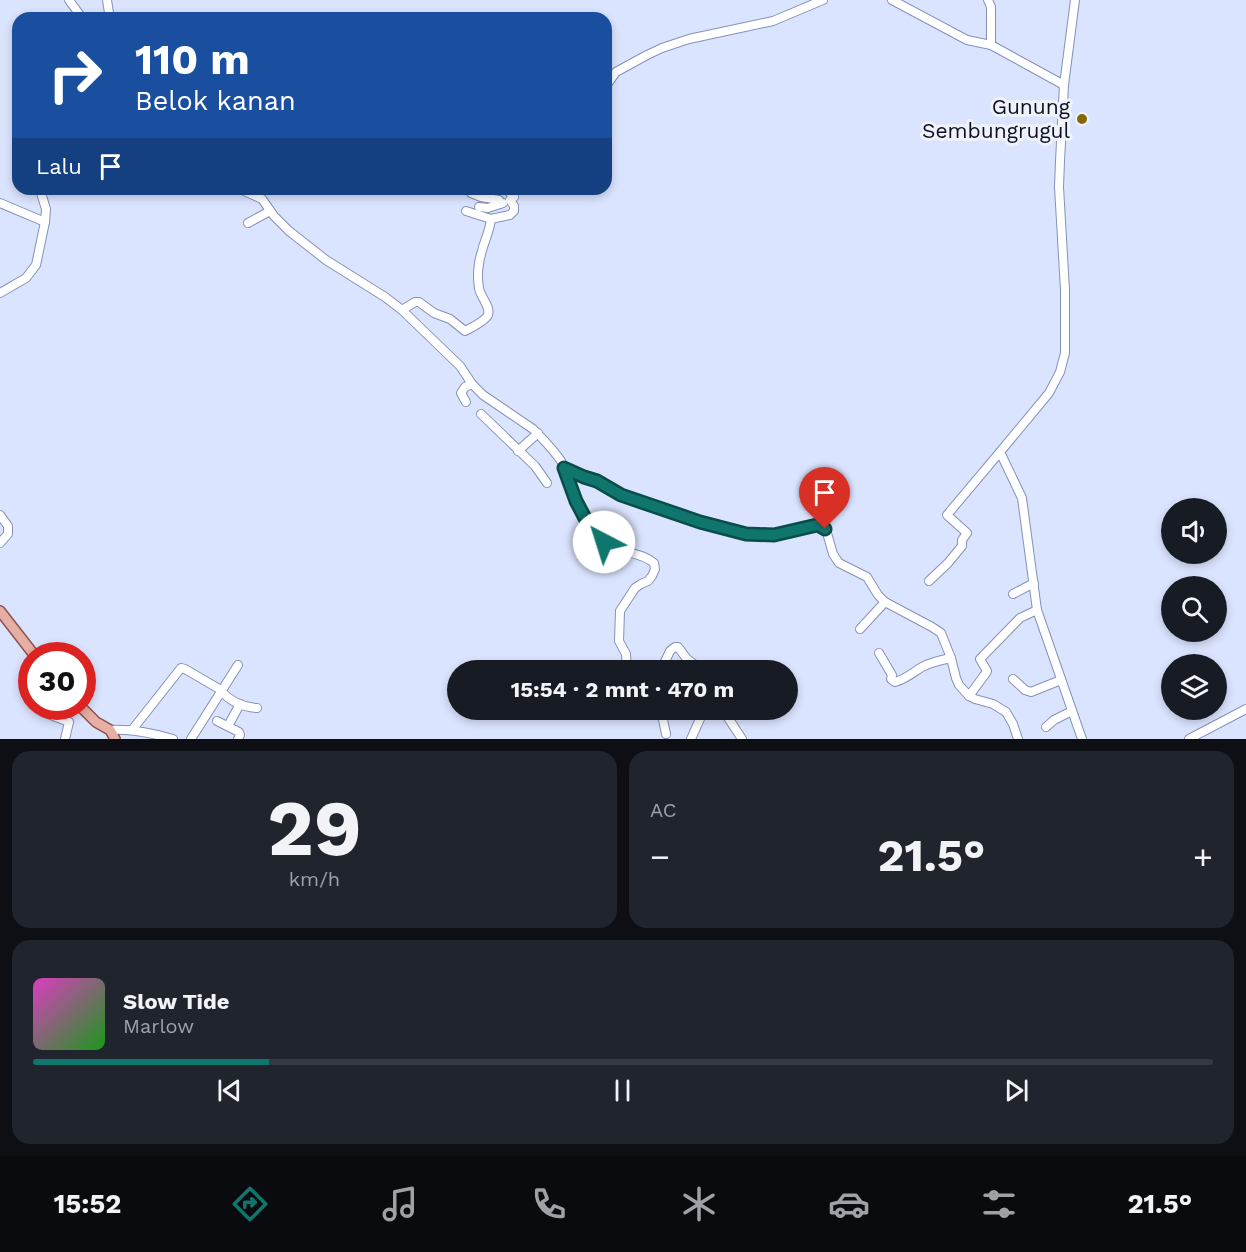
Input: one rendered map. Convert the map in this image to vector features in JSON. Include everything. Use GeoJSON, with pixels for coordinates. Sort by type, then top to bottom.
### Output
{"type":"FeatureCollection","features":[{"type":"Feature","properties":{"kind":"main road"},"geometry":{"type":"LineString","coordinates":[[0,611],[24,642]]}},
{"type":"Feature","properties":{"kind":"main road"},"geometry":{"type":"LineString","coordinates":[[94,720],[112,734]]}},
{"type":"Feature","properties":{"kind":"street"},"geometry":{"type":"LineString","coordinates":[[612,78],[616,72],[662,48],[705,35],[773,21],[823,0]]}},
{"type":"Feature","properties":{"kind":"street"},"geometry":{"type":"LineString","coordinates":[[892,0],[967,40],[991,45],[1064,85]]}},
{"type":"Feature","properties":{"kind":"street"},"geometry":{"type":"LineString","coordinates":[[988,0],[991,7],[991,45]]}},
{"type":"Feature","properties":{"kind":"street"},"geometry":{"type":"LineString","coordinates":[[929,581],[948,564],[962,546],[962,540],[967,533],[947,515],[1048,393],[1060,372],[1065,353],[1065,290],[1059,187],[1064,85],[1075,0]]}},
{"type":"Feature","properties":{"kind":"street"},"geometry":{"type":"LineString","coordinates":[[0,292],[26,278],[36,265],[45,222],[46,209],[42,195]]}},
{"type":"Feature","properties":{"kind":"street"},"geometry":{"type":"LineString","coordinates":[[253,195],[262,199],[289,231],[326,260],[402,310],[460,366],[472,384],[483,394],[533,429],[564,468],[576,501],[586,520],[604,542],[623,552],[641,555],[656,565],[651,578],[635,588],[620,611],[620,641],[626,660]]}},
{"type":"Feature","properties":{"kind":"street"},"geometry":{"type":"LineString","coordinates":[[474,195],[500,200],[500,204]]}},
{"type":"Feature","properties":{"kind":"street"},"geometry":{"type":"LineString","coordinates":[[479,207],[488,208],[500,204],[514,197],[512,195]]}},
{"type":"Feature","properties":{"kind":"street"},"geometry":{"type":"LineString","coordinates":[[466,211],[491,219],[510,215],[514,207],[510,200]]}},
{"type":"Feature","properties":{"kind":"street"},"geometry":{"type":"LineString","coordinates":[[0,203],[45,222]]}},
{"type":"Feature","properties":{"kind":"street"},"geometry":{"type":"LineString","coordinates":[[248,223],[270,211]]}},
{"type":"Feature","properties":{"kind":"street"},"geometry":{"type":"LineString","coordinates":[[402,310],[418,302],[434,313],[450,319],[465,332],[486,318],[488,308],[479,291],[479,261],[491,219]]}},
{"type":"Feature","properties":{"kind":"street"},"geometry":{"type":"LineString","coordinates":[[466,402],[461,393],[465,387],[472,384]]}},
{"type":"Feature","properties":{"kind":"street"},"geometry":{"type":"LineString","coordinates":[[481,414],[535,466],[548,483]]}},
{"type":"Feature","properties":{"kind":"street"},"geometry":{"type":"LineString","coordinates":[[518,451],[538,434]]}},
{"type":"Feature","properties":{"kind":"street"},"geometry":{"type":"LineString","coordinates":[[1000,452],[1022,498],[1037,610],[1082,739]]}},
{"type":"Feature","properties":{"kind":"street"},"geometry":{"type":"LineString","coordinates":[[564,468],[597,481],[621,495],[700,522],[746,534],[774,535],[820,526],[825,529],[836,560],[867,578],[885,602],[941,633],[959,685],[969,696],[993,704],[1006,712],[1018,739]]}},
{"type":"Feature","properties":{"kind":"street"},"geometry":{"type":"LineString","coordinates":[[0,515],[8,526],[8,534],[0,543]]}},
{"type":"Feature","properties":{"kind":"street"},"geometry":{"type":"LineString","coordinates":[[1013,594],[1034,583]]}},
{"type":"Feature","properties":{"kind":"street"},"geometry":{"type":"LineString","coordinates":[[860,629],[885,602]]}},
{"type":"Feature","properties":{"kind":"street"},"geometry":{"type":"LineString","coordinates":[[969,696],[987,671],[980,659],[1020,618],[1037,610]]}},
{"type":"Feature","properties":{"kind":"street"},"geometry":{"type":"LineString","coordinates":[[666,660],[671,650],[675,647],[679,648]]}},
{"type":"Feature","properties":{"kind":"street"},"geometry":{"type":"LineString","coordinates":[[679,648],[679,660]]}},
{"type":"Feature","properties":{"kind":"street"},"geometry":{"type":"LineString","coordinates":[[679,648],[688,660]]}},
{"type":"Feature","properties":{"kind":"street"},"geometry":{"type":"LineString","coordinates":[[879,653],[892,675],[891,679],[895,682],[903,680],[920,668],[934,662],[951,658]]}},
{"type":"Feature","properties":{"kind":"street"},"geometry":{"type":"LineString","coordinates":[[191,739],[238,665]]}},
{"type":"Feature","properties":{"kind":"street"},"geometry":{"type":"LineString","coordinates":[[132,730],[181,668],[221,691],[226,697],[256,708]]}},
{"type":"Feature","properties":{"kind":"street"},"geometry":{"type":"LineString","coordinates":[[1013,679],[1025,690],[1031,692],[1061,680]]}},
{"type":"Feature","properties":{"kind":"street"},"geometry":{"type":"LineString","coordinates":[[228,726],[240,704]]}},
{"type":"Feature","properties":{"kind":"street"},"geometry":{"type":"LineString","coordinates":[[1189,739],[1246,709]]}},
{"type":"Feature","properties":{"kind":"street"},"geometry":{"type":"LineString","coordinates":[[1047,727],[1054,720],[1072,711]]}},
{"type":"Feature","properties":{"kind":"street"},"geometry":{"type":"LineString","coordinates":[[64,720],[69,722],[65,739]]}},
{"type":"Feature","properties":{"kind":"street"},"geometry":{"type":"LineString","coordinates":[[663,720],[666,734]]}},
{"type":"Feature","properties":{"kind":"street"},"geometry":{"type":"LineString","coordinates":[[691,739],[700,720]]}},
{"type":"Feature","properties":{"kind":"street"},"geometry":{"type":"LineString","coordinates":[[730,720],[742,739]]}},
{"type":"Feature","properties":{"kind":"street"},"geometry":{"type":"LineString","coordinates":[[217,721],[239,732],[238,739]]}},
{"type":"Feature","properties":{"kind":"street"},"geometry":{"type":"LineString","coordinates":[[112,734],[132,730],[173,739]]}},
{"type":"Feature","properties":{"kind":"place","name":"Gunung Sembungrugul"},"geometry":{"type":"Point","coordinates":[1082,119]}},
{"type":"Feature","properties":{"kind":"route"},"geometry":{"type":"LineString","coordinates":[[604,542],[586,520],[576,501],[564,468],[597,481],[617,493],[689,518],[746,534],[782,534],[817,525],[825,529]]}}]}
